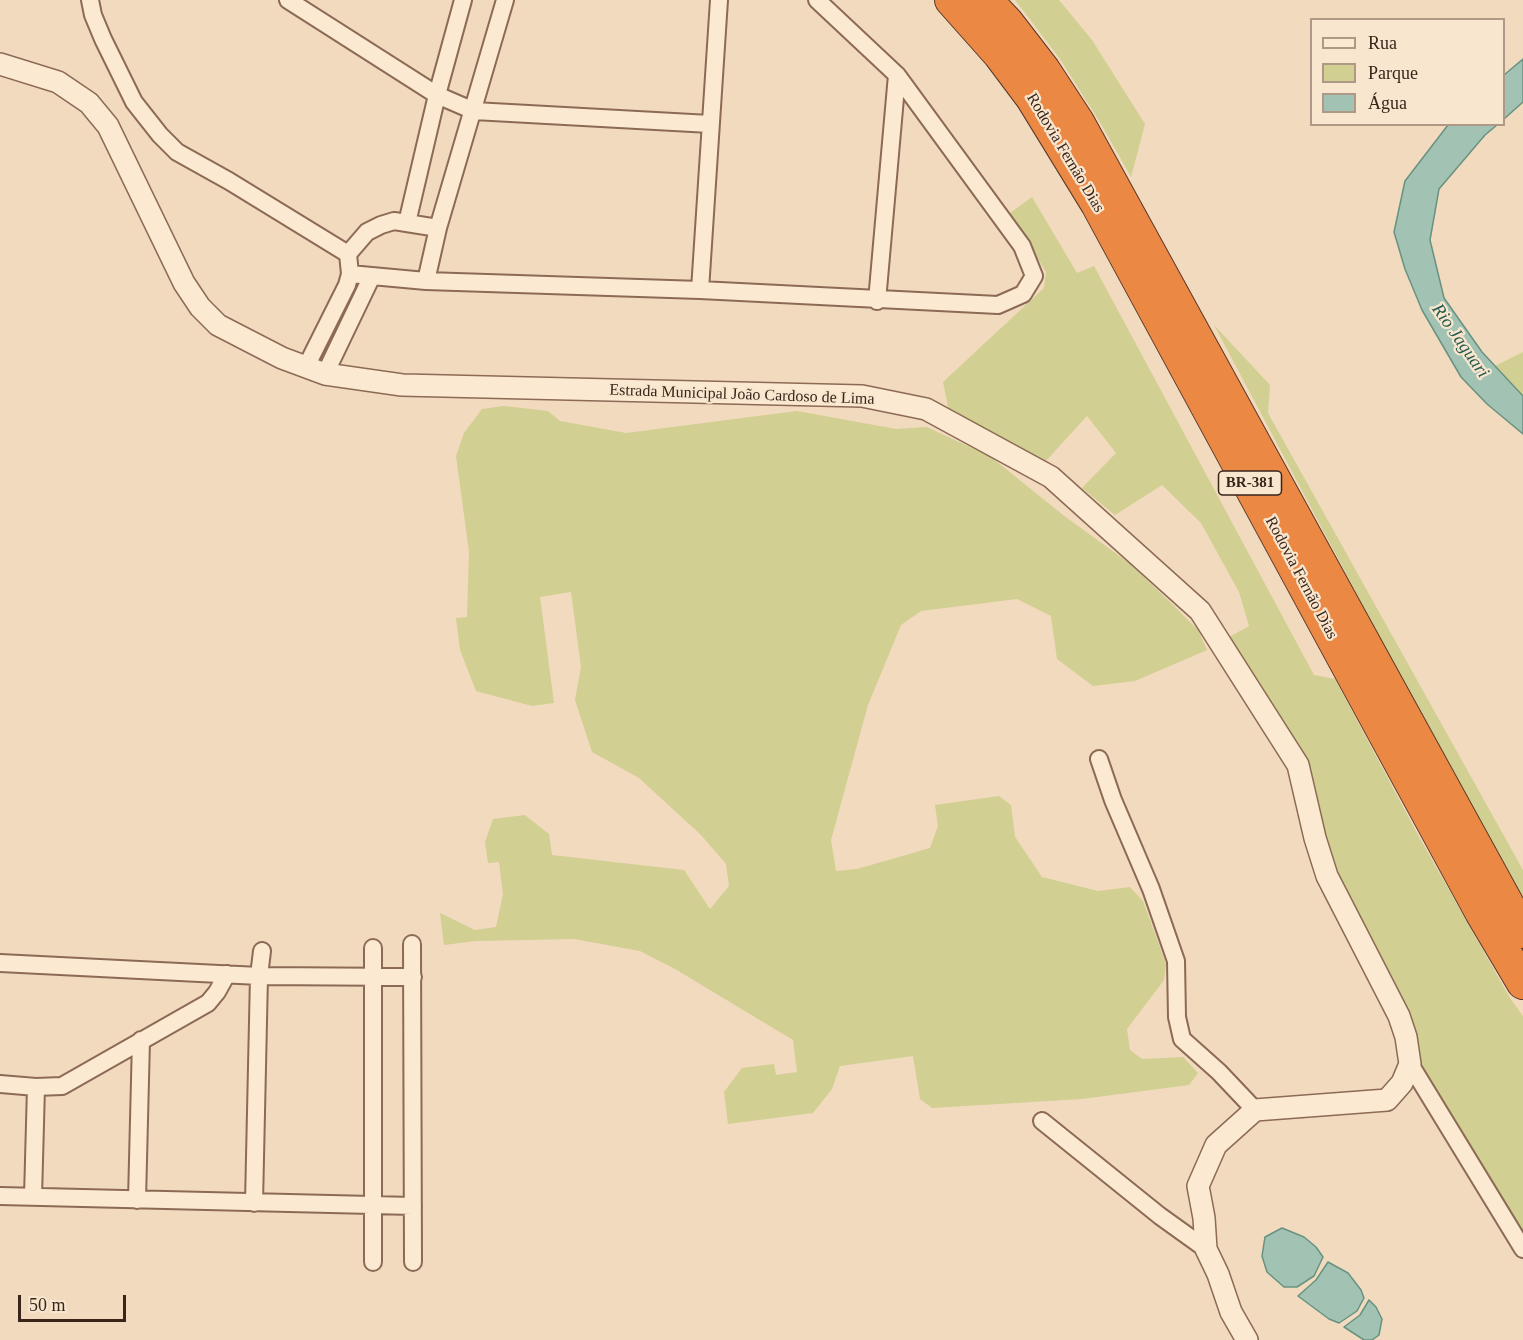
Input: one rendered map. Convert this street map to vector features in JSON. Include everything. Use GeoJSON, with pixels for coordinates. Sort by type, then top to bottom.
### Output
{"type":"FeatureCollection","features":[{"type":"Feature","properties":{"kind":"highway","name":"Rodovia Fernão Dias"},"geometry":{"type":"LineString","coordinates":[[951,0],[999,54],[1032,98],[1097,204],[1481,912],[1523,983]]}},
{"type":"Feature","properties":{"kind":"highway","name":"Rodovia Fernão Dias"},"geometry":{"type":"LineString","coordinates":[[986,0],[1007,22],[1044,70],[1078,122],[1523,932]]}},
{"type":"Feature","properties":{"kind":"street"},"geometry":{"type":"LineString","coordinates":[[90,0],[93,15],[103,39],[134,102],[160,135],[177,152],[348,254]]}},
{"type":"Feature","properties":{"kind":"street"},"geometry":{"type":"LineString","coordinates":[[288,0],[437,95],[474,111],[710,124]]}},
{"type":"Feature","properties":{"kind":"street"},"geometry":{"type":"LineString","coordinates":[[407,223],[437,95],[463,0]]}},
{"type":"Feature","properties":{"kind":"street"},"geometry":{"type":"LineString","coordinates":[[426,281],[438,228],[505,0]]}},
{"type":"Feature","properties":{"kind":"street"},"geometry":{"type":"LineString","coordinates":[[700,290],[719,0]]}},
{"type":"Feature","properties":{"kind":"street"},"geometry":{"type":"LineString","coordinates":[[350,274],[426,281],[700,290],[877,301],[998,305],[1023,294],[1034,276],[1022,246],[897,75],[817,0]]}},
{"type":"Feature","properties":{"kind":"street","name":"Estrada Municipal João Cardoso de Lima"},"geometry":{"type":"LineString","coordinates":[[0,64],[58,82],[89,103],[108,126],[184,282],[200,307],[218,325],[282,358],[315,371],[402,385],[862,396],[926,409],[1051,477],[1200,611],[1298,765],[1327,876],[1399,1016],[1406,1037],[1410,1064]]}},
{"type":"Feature","properties":{"kind":"street"},"geometry":{"type":"LineString","coordinates":[[877,301],[897,75]]}},
{"type":"Feature","properties":{"kind":"street"},"geometry":{"type":"LineString","coordinates":[[315,371],[347,285],[350,274],[348,254],[367,232],[394,221],[438,228]]}},
{"type":"Feature","properties":{"kind":"street"},"geometry":{"type":"LineString","coordinates":[[315,371],[372,276]]}},
{"type":"Feature","properties":{"kind":"street"},"geometry":{"type":"LineString","coordinates":[[1099,759],[1176,961],[1177,1017],[1182,1039],[1219,1072],[1255,1110]]}},
{"type":"Feature","properties":{"kind":"street"},"geometry":{"type":"LineString","coordinates":[[412,945],[413,1262]]}},
{"type":"Feature","properties":{"kind":"street"},"geometry":{"type":"LineString","coordinates":[[373,948],[373,1262]]}},
{"type":"Feature","properties":{"kind":"street"},"geometry":{"type":"LineString","coordinates":[[254,1203],[259,976],[262,951]]}},
{"type":"Feature","properties":{"kind":"street"},"geometry":{"type":"LineString","coordinates":[[0,963],[259,976],[413,977]]}},
{"type":"Feature","properties":{"kind":"street"},"geometry":{"type":"LineString","coordinates":[[0,1084],[36,1087],[62,1086],[208,1003],[227,974]]}},
{"type":"Feature","properties":{"kind":"street"},"geometry":{"type":"LineString","coordinates":[[137,1200],[141,1041]]}},
{"type":"Feature","properties":{"kind":"street"},"geometry":{"type":"LineString","coordinates":[[1247,1340],[1231,1312],[1218,1274],[1206,1249],[1204,1218],[1198,1186],[1216,1145],[1255,1110],[1387,1100],[1402,1083],[1410,1064]]}},
{"type":"Feature","properties":{"kind":"street"},"geometry":{"type":"LineString","coordinates":[[1410,1064],[1523,1248]]}},
{"type":"Feature","properties":{"kind":"street"},"geometry":{"type":"LineString","coordinates":[[33,1197],[36,1087]]}},
{"type":"Feature","properties":{"kind":"street"},"geometry":{"type":"LineString","coordinates":[[1042,1121],[1160,1216],[1206,1249]]}},
{"type":"Feature","properties":{"kind":"street"},"geometry":{"type":"LineString","coordinates":[[0,1196],[413,1206]]}},
{"type":"Feature","properties":{"kind":"green space"},"geometry":{"type":"Polygon","coordinates":[[[1015,0],[1059,0],[1092,40],[1145,124],[1131,177],[1060,59],[1015,0]]]}},
{"type":"Feature","properties":{"kind":"green space"},"geometry":{"type":"Polygon","coordinates":[[[1032,197],[1077,273],[1094,266],[1314,675],[1335,679],[1418,835],[1510,998],[1523,1016],[1523,1230],[1417,1066],[1334,876],[1303,762],[1224,640],[1249,626],[1239,592],[1201,523],[1162,485],[1115,515],[1082,488],[1116,453],[1087,416],[1045,462],[949,412],[943,382],[1044,288],[1046,272],[1010,213],[1032,197]]]}},
{"type":"Feature","properties":{"kind":"green space"},"geometry":{"type":"Polygon","coordinates":[[[1214,325],[1270,385],[1268,413],[1523,870],[1523,907],[1214,325]]]}},
{"type":"Feature","properties":{"kind":"green space"},"geometry":{"type":"Polygon","coordinates":[[[1523,352],[1523,396],[1495,366],[1523,352]]]}},
{"type":"Feature","properties":{"kind":"green space"},"geometry":{"type":"Polygon","coordinates":[[[504,406],[548,411],[560,421],[626,433],[797,411],[896,429],[927,427],[991,457],[1063,515],[1129,563],[1172,604],[1198,630],[1207,650],[1135,681],[1093,686],[1057,659],[1051,616],[1017,599],[921,611],[901,625],[868,705],[831,840],[836,871],[857,869],[930,848],[938,826],[935,805],[999,796],[1011,805],[1015,837],[1042,877],[1098,891],[1130,887],[1143,901],[1166,964],[1164,980],[1127,1029],[1130,1050],[1142,1059],[1183,1057],[1198,1073],[1189,1085],[1082,1099],[932,1108],[920,1099],[913,1056],[840,1066],[832,1089],[813,1113],[728,1124],[724,1092],[742,1068],[774,1064],[776,1075],[797,1072],[793,1040],[675,969],[640,951],[574,939],[476,941],[444,945],[440,913],[475,930],[496,927],[503,894],[499,862],[488,863],[485,842],[493,819],[525,815],[549,834],[552,855],[684,870],[710,909],[729,886],[726,864],[701,835],[639,778],[592,752],[575,700],[581,667],[571,592],[540,597],[554,703],[532,706],[476,691],[460,650],[456,618],[467,617],[469,552],[456,456],[464,433],[482,409],[504,406]]]}},
{"type":"Feature","properties":{"kind":"water"},"geometry":{"type":"Polygon","coordinates":[[[1523,59],[1523,102],[1505,118],[1505,74],[1523,59]]]}},
{"type":"Feature","properties":{"kind":"water","name":"Rio Jaguari"},"geometry":{"type":"Polygon","coordinates":[[[1447,126],[1496,126],[1485,135],[1439,189],[1430,240],[1444,298],[1482,352],[1523,396],[1523,434],[1487,404],[1461,377],[1422,310],[1405,269],[1394,232],[1405,181],[1447,126]]]}},
{"type":"Feature","properties":{"kind":"water"},"geometry":{"type":"Polygon","coordinates":[[[1282,1228],[1304,1237],[1316,1247],[1323,1257],[1314,1276],[1297,1287],[1284,1287],[1267,1272],[1262,1256],[1265,1237],[1282,1228]]]}},
{"type":"Feature","properties":{"kind":"water"},"geometry":{"type":"Polygon","coordinates":[[[1328,1262],[1348,1273],[1364,1298],[1357,1311],[1339,1323],[1329,1319],[1298,1296],[1316,1280],[1328,1262]]]}},
{"type":"Feature","properties":{"kind":"water"},"geometry":{"type":"Polygon","coordinates":[[[1369,1300],[1376,1307],[1382,1319],[1379,1335],[1372,1340],[1364,1340],[1344,1327],[1360,1315],[1369,1300]]]}}]}
